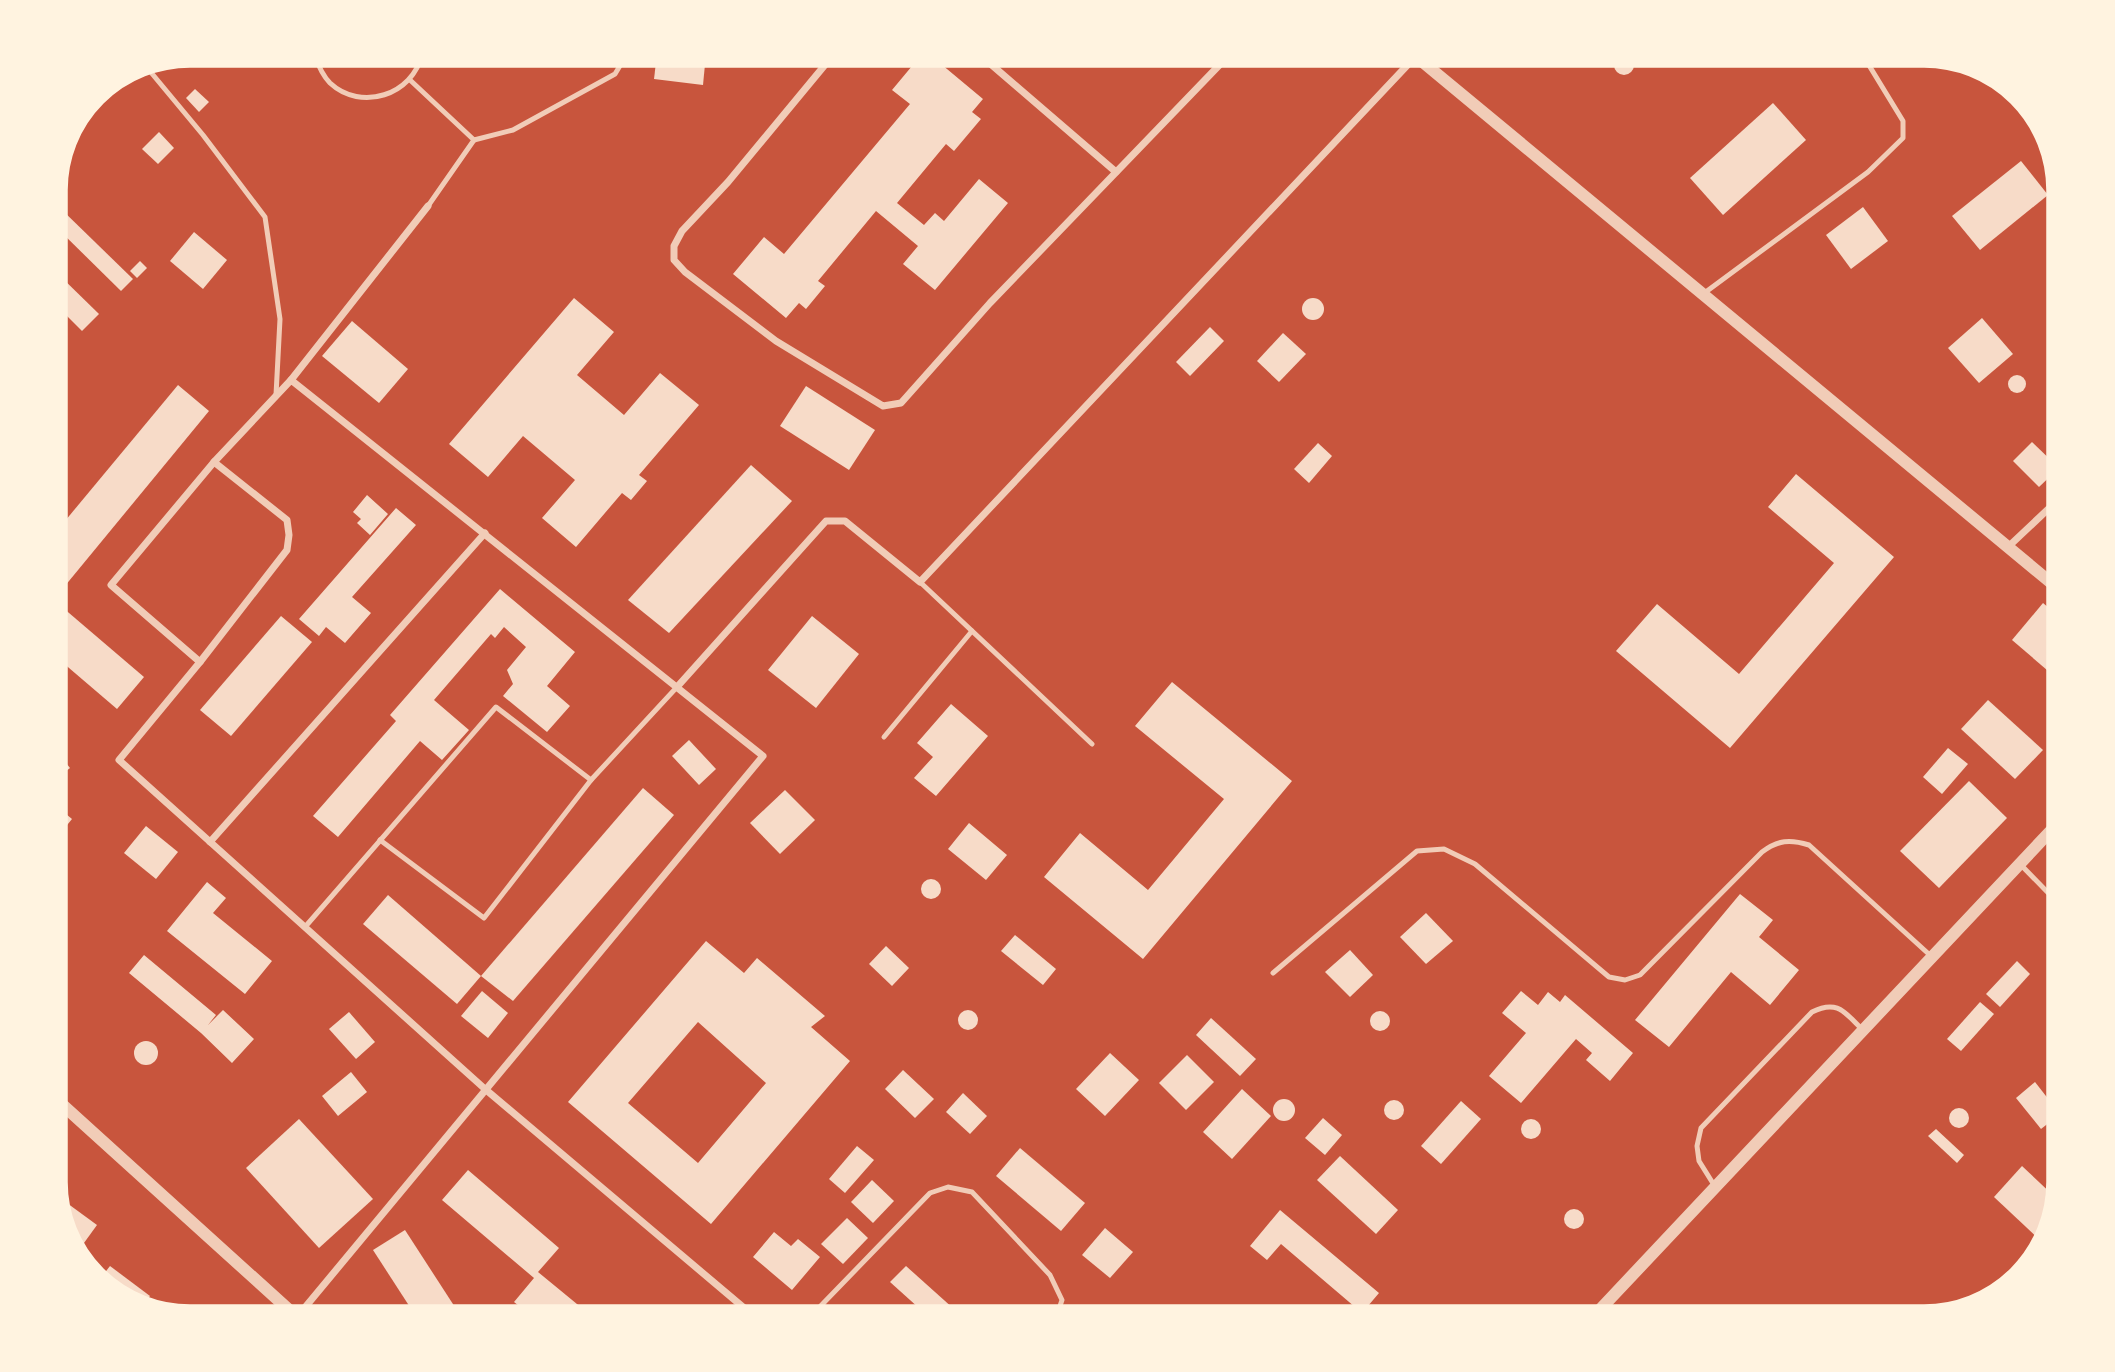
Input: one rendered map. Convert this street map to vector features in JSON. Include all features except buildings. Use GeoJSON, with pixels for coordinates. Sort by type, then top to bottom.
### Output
{"type":"FeatureCollection","features":[{"type":"Feature","properties":{"kind":"street"},"geometry":{"type":"LineString","coordinates":[[824,66],[728,182],[682,231],[674,246],[674,260],[685,272],[776,341],[883,406],[901,403],[990,303],[1218,66]]}},
{"type":"Feature","properties":{"kind":"street"},"geometry":{"type":"LineString","coordinates":[[993,66],[1116,172]]}},
{"type":"Feature","properties":{"kind":"street"},"geometry":{"type":"LineString","coordinates":[[677,687],[826,521],[845,521],[920,582],[1404,66]]}},
{"type":"Feature","properties":{"kind":"street"},"geometry":{"type":"LineString","coordinates":[[1427,66],[2048,580]]}},
{"type":"Feature","properties":{"kind":"street"},"geometry":{"type":"LineString","coordinates":[[200,662],[111,586],[214,462],[291,380],[428,206]]}},
{"type":"Feature","properties":{"kind":"street"},"geometry":{"type":"LineString","coordinates":[[291,380],[763,756],[307,1306]]}},
{"type":"Feature","properties":{"kind":"street"},"geometry":{"type":"LineString","coordinates":[[214,462],[286,520],[289,535],[286,550],[200,662],[119,760],[485,1089],[742,1306]]}},
{"type":"Feature","properties":{"kind":"street"},"geometry":{"type":"LineString","coordinates":[[2008,547],[2048,509]]}},
{"type":"Feature","properties":{"kind":"street"},"geometry":{"type":"LineString","coordinates":[[210,842],[485,533]]}},
{"type":"Feature","properties":{"kind":"street"},"geometry":{"type":"LineString","coordinates":[[1603,1306],[2048,834]]}},
{"type":"Feature","properties":{"kind":"street"},"geometry":{"type":"LineString","coordinates":[[67,1109],[286,1306]]}},
{"type":"Feature","properties":{"kind":"lane"},"geometry":{"type":"LineString","coordinates":[[318,66],[330,83],[345,93],[362,98],[380,97],[397,91],[419,66]]}},
{"type":"Feature","properties":{"kind":"lane"},"geometry":{"type":"LineString","coordinates":[[428,206],[474,140],[513,130],[615,74],[620,66]]}},
{"type":"Feature","properties":{"kind":"lane"},"geometry":{"type":"LineString","coordinates":[[1703,294],[1868,172],[1903,138],[1903,121],[1869,66]]}},
{"type":"Feature","properties":{"kind":"lane"},"geometry":{"type":"LineString","coordinates":[[152,73],[265,217],[280,319],[276,396]]}},
{"type":"Feature","properties":{"kind":"lane"},"geometry":{"type":"LineString","coordinates":[[410,79],[474,140]]}},
{"type":"Feature","properties":{"kind":"lane"},"geometry":{"type":"LineString","coordinates":[[920,582],[1092,744]]}},
{"type":"Feature","properties":{"kind":"lane"},"geometry":{"type":"LineString","coordinates":[[884,737],[972,631]]}},
{"type":"Feature","properties":{"kind":"lane"},"geometry":{"type":"LineString","coordinates":[[380,840],[484,918],[592,780],[677,687]]}},
{"type":"Feature","properties":{"kind":"lane"},"geometry":{"type":"LineString","coordinates":[[305,927],[496,707],[592,780]]}},
{"type":"Feature","properties":{"kind":"lane"},"geometry":{"type":"LineString","coordinates":[[1273,972],[1417,851],[1444,849],[1475,864],[1609,976],[1625,980],[1640,975],[1762,852],[1774,843],[1792,840],[1809,845],[1932,957]]}},
{"type":"Feature","properties":{"kind":"lane"},"geometry":{"type":"LineString","coordinates":[[2020,864],[2048,893]]}},
{"type":"Feature","properties":{"kind":"lane"},"geometry":{"type":"LineString","coordinates":[[1715,1187],[1699,1161],[1697,1146],[1701,1128],[1730,1096],[1812,1012],[1822,1007],[1840,1009],[1863,1030]]}},
{"type":"Feature","properties":{"kind":"lane"},"geometry":{"type":"LineString","coordinates":[[821,1306],[930,1193],[948,1187],[972,1192],[1050,1276],[1062,1300],[1060,1306]]}}]}
